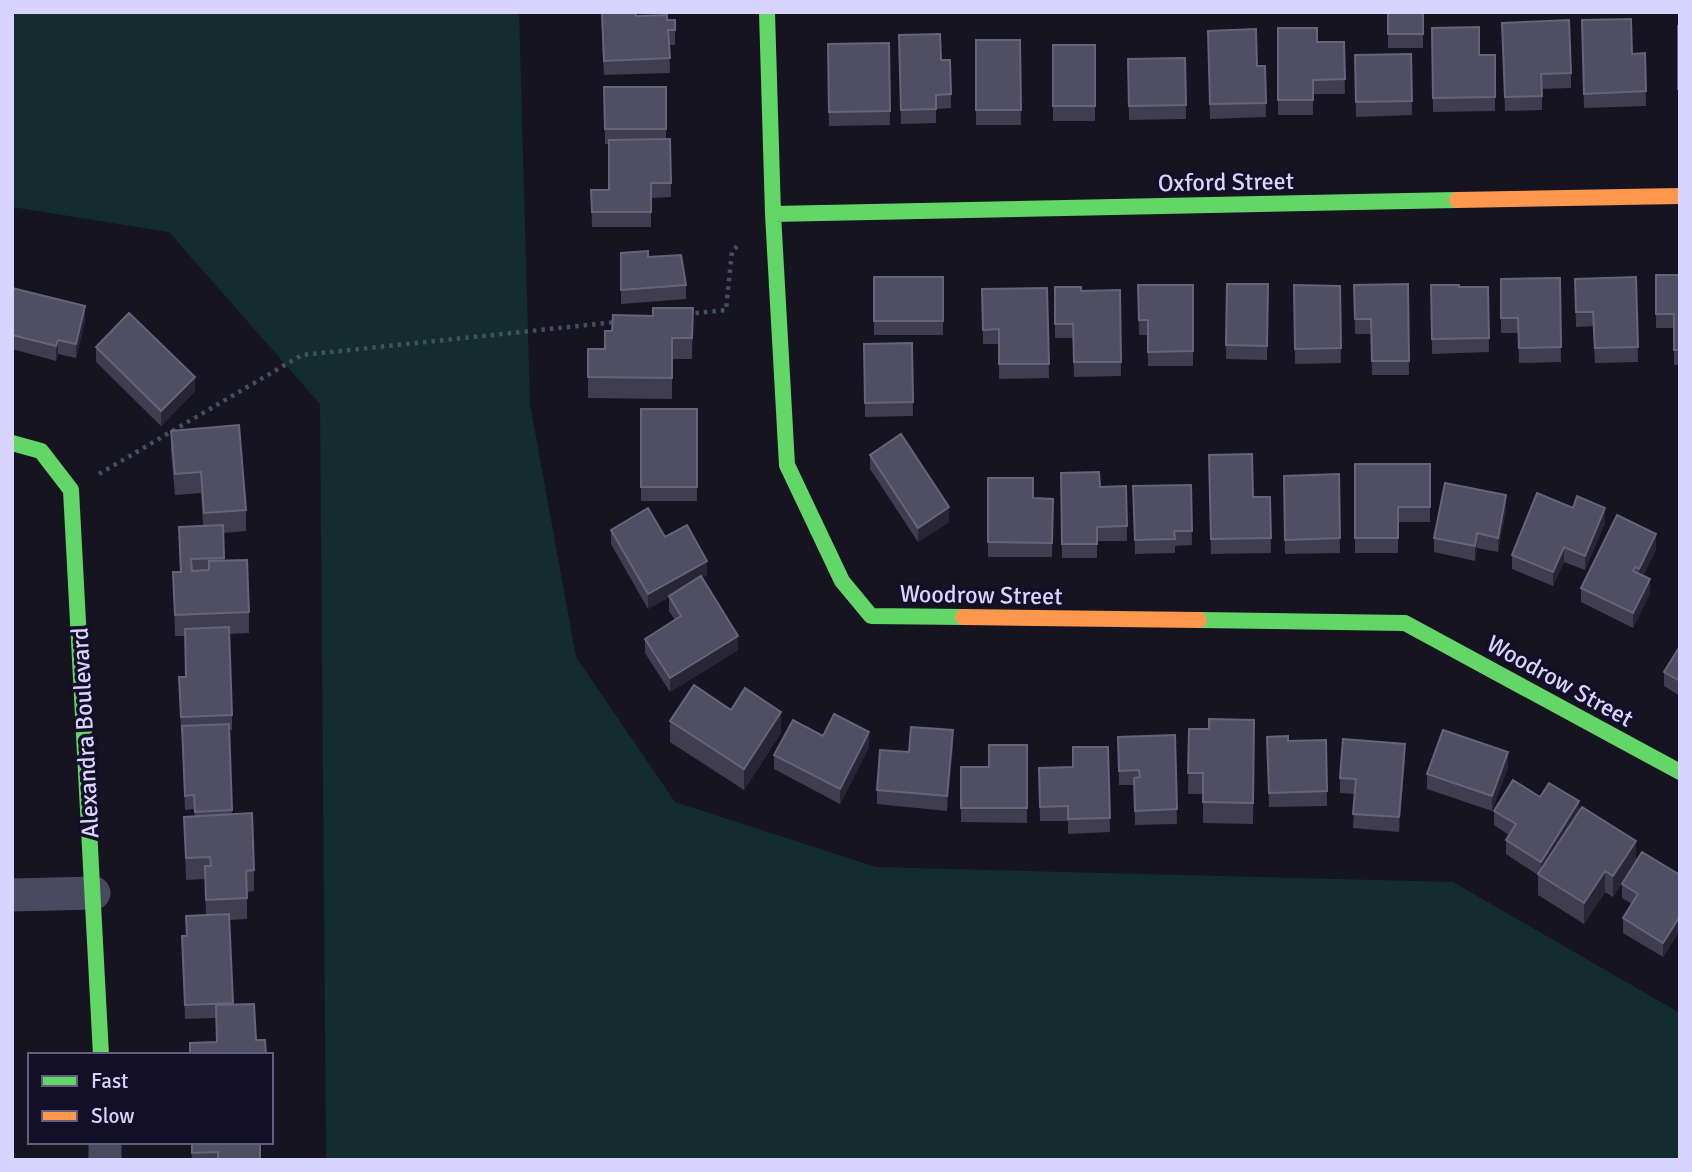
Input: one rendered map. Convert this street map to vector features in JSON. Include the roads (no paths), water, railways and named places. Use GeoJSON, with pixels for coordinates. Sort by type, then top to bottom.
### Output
{"type":"FeatureCollection","features":[{"type":"Feature","properties":{"kind":"street","name":"Woodrow Street"},"geometry":{"type":"LineString","coordinates":[[767,12],[773,214],[787,465],[842,582],[871,616],[1405,623],[1680,772]]}},
{"type":"Feature","properties":{"kind":"street","name":"Oxford Street"},"geometry":{"type":"LineString","coordinates":[[773,214],[1680,195]]}},
{"type":"Feature","properties":{"kind":"street","name":"Alexandra Boulevard"},"geometry":{"type":"LineString","coordinates":[[12,443],[41,452],[71,490],[101,1053]]}},
{"type":"Feature","properties":{"kind":"street"},"geometry":{"type":"LineString","coordinates":[[12,895],[94,893]]}}]}
